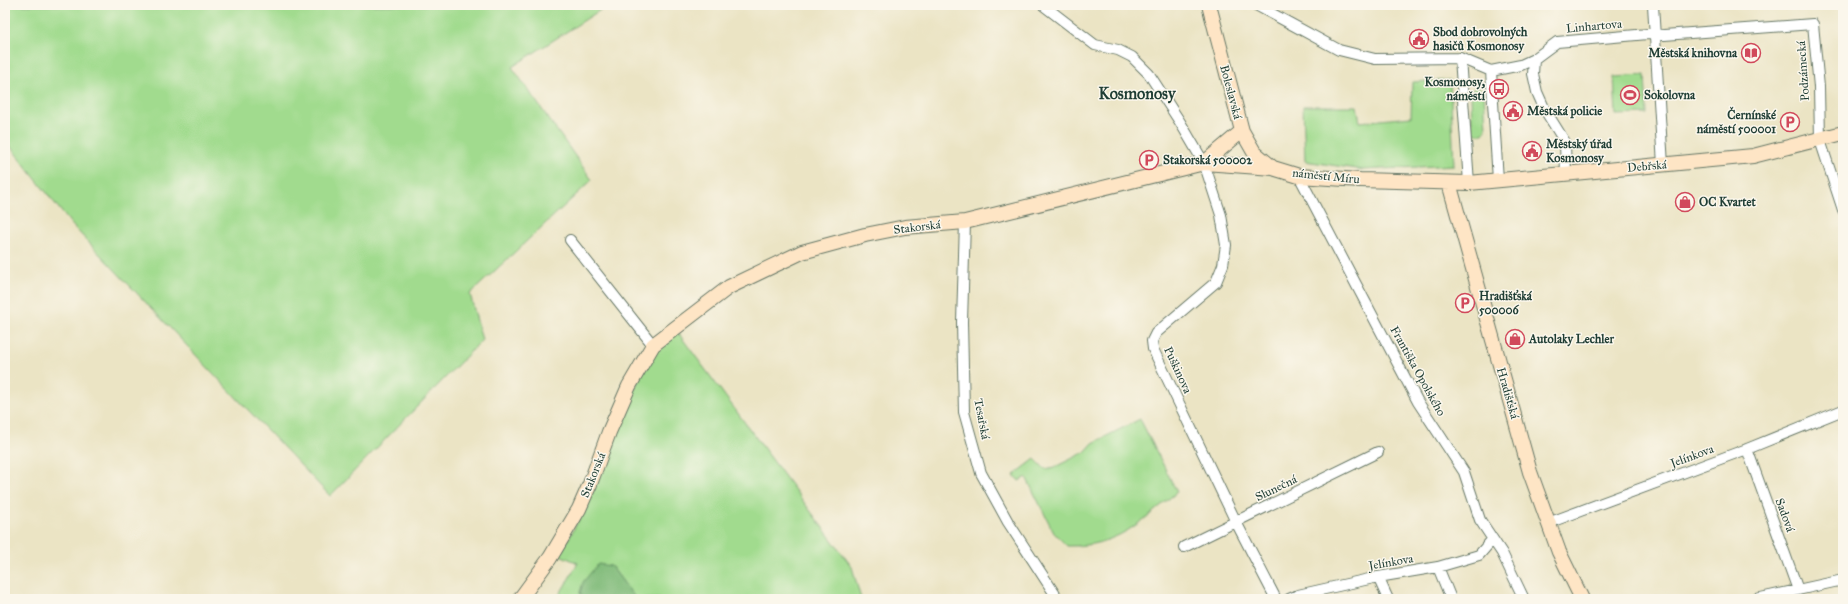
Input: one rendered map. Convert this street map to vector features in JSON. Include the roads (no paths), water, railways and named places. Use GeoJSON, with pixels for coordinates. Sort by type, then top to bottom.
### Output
{"type":"FeatureCollection","features":[{"type":"Feature","properties":{"kind":"street"},"geometry":{"type":"LineString","coordinates":[[1044,5],[1095,45],[1118,50],[1132,57],[1149,74],[1180,122],[1204,164],[1242,131]]}},
{"type":"Feature","properties":{"kind":"street","name":"Boleslavská"},"geometry":{"type":"LineString","coordinates":[[1209,5],[1242,131],[1254,152],[1273,168]]}},
{"type":"Feature","properties":{"kind":"street"},"geometry":{"type":"LineString","coordinates":[[1256,5],[1339,50],[1375,59],[1460,58],[1491,71],[1498,180]]}},
{"type":"Feature","properties":{"kind":"street"},"geometry":{"type":"LineString","coordinates":[[1653,5],[1663,165]]}},
{"type":"Feature","properties":{"kind":"street","name":"Linhartova"},"geometry":{"type":"LineString","coordinates":[[1491,71],[1522,64],[1534,59],[1557,42],[1655,35],[1664,36],[1813,24]]}},
{"type":"Feature","properties":{"kind":"street","name":"Podzámecká"},"geometry":{"type":"LineString","coordinates":[[1813,24],[1819,87],[1820,140],[1843,210]]}},
{"type":"Feature","properties":{"kind":"street"},"geometry":{"type":"LineString","coordinates":[[1460,58],[1469,183]]}},
{"type":"Feature","properties":{"kind":"street"},"geometry":{"type":"LineString","coordinates":[[1534,59],[1533,74],[1537,92],[1545,110],[1565,142],[1566,174]]}},
{"type":"Feature","properties":{"kind":"street","name":"Debřská"},"geometry":{"type":"LineString","coordinates":[[1449,183],[1469,183],[1752,156],[1843,133]]}},
{"type":"Feature","properties":{"kind":"street","name":"náměstí Míru"},"geometry":{"type":"LineString","coordinates":[[1204,164],[1273,168],[1299,176],[1449,183]]}},
{"type":"Feature","properties":{"kind":"street","name":"Stakorská"},"geometry":{"type":"LineString","coordinates":[[520,599],[550,558],[579,509],[609,432],[629,386],[653,345],[729,287],[802,252],[865,235],[905,227],[965,222],[1204,164]]}},
{"type":"Feature","properties":{"kind":"street","name":"Puškinova"},"geometry":{"type":"LineString","coordinates":[[1204,164],[1221,215],[1226,245],[1223,265],[1216,282],[1186,305],[1156,333],[1152,341],[1153,349],[1236,522],[1276,599]]}},
{"type":"Feature","properties":{"kind":"street","name":"Františka Opolského"},"geometry":{"type":"LineString","coordinates":[[1299,176],[1418,402],[1464,472],[1480,520],[1502,553],[1524,599]]}},
{"type":"Feature","properties":{"kind":"street","name":"Hradišťská"},"geometry":{"type":"LineString","coordinates":[[1449,183],[1530,472],[1559,552],[1582,599]]}},
{"type":"Feature","properties":{"kind":"street","name":"Tesařská"},"geometry":{"type":"LineString","coordinates":[[965,222],[962,322],[964,412],[981,473],[1008,522],[1058,599]]}},
{"type":"Feature","properties":{"kind":"street"},"geometry":{"type":"LineString","coordinates":[[570,240],[653,345]]}},
{"type":"Feature","properties":{"kind":"street","name":"Jelínkova"},"geometry":{"type":"LineString","coordinates":[[1548,523],[1747,449],[1843,410]]}},
{"type":"Feature","properties":{"kind":"street","name":"Sadová"},"geometry":{"type":"LineString","coordinates":[[1747,449],[1798,590]]}},
{"type":"Feature","properties":{"kind":"street","name":"Slunečná"},"geometry":{"type":"LineString","coordinates":[[1184,547],[1378,452]]}},
{"type":"Feature","properties":{"kind":"street","name":"Jelínkova"},"geometry":{"type":"LineString","coordinates":[[1289,599],[1298,595],[1378,577],[1438,567],[1479,555],[1492,540]]}},
{"type":"Feature","properties":{"kind":"street"},"geometry":{"type":"LineString","coordinates":[[1438,567],[1451,599]]}},
{"type":"Feature","properties":{"kind":"street"},"geometry":{"type":"LineString","coordinates":[[1378,577],[1388,599]]}},
{"type":"Feature","properties":{"kind":"street"},"geometry":{"type":"LineString","coordinates":[[1756,599],[1843,580]]}},
{"type":"Feature","properties":{"kind":"place","name":"Sbod dobrovolných hasičů Kosmonosy"},"geometry":{"type":"Point","coordinates":[1419,39]}},
{"type":"Feature","properties":{"kind":"place","name":"Městská knihovna"},"geometry":{"type":"Point","coordinates":[1751,53]}},
{"type":"Feature","properties":{"kind":"place","name":"Kosmonosy, náměstí"},"geometry":{"type":"Point","coordinates":[1499,89]}},
{"type":"Feature","properties":{"kind":"place","name":"Sokolovna"},"geometry":{"type":"Point","coordinates":[1630,95]}},
{"type":"Feature","properties":{"kind":"place","name":"Městská policie"},"geometry":{"type":"Point","coordinates":[1513,111]}},
{"type":"Feature","properties":{"kind":"place","name":"Černínské náměstí 500001"},"geometry":{"type":"Point","coordinates":[1790,122]}},
{"type":"Feature","properties":{"kind":"place","name":"Městský úřad Kosmonosy"},"geometry":{"type":"Point","coordinates":[1532,151]}},
{"type":"Feature","properties":{"kind":"place","name":"Stakorská 500002"},"geometry":{"type":"Point","coordinates":[1149,160]}},
{"type":"Feature","properties":{"kind":"place","name":"OC Kvartet"},"geometry":{"type":"Point","coordinates":[1685,202]}},
{"type":"Feature","properties":{"kind":"place","name":"Hradišťská 500006"},"geometry":{"type":"Point","coordinates":[1465,303]}},
{"type":"Feature","properties":{"kind":"place","name":"Autolaky Lechler"},"geometry":{"type":"Point","coordinates":[1515,339]}},
{"type":"Feature","properties":{"kind":"district","name":"Kosmonosy"},"geometry":{"type":"Point","coordinates":[1137,93]}}]}
